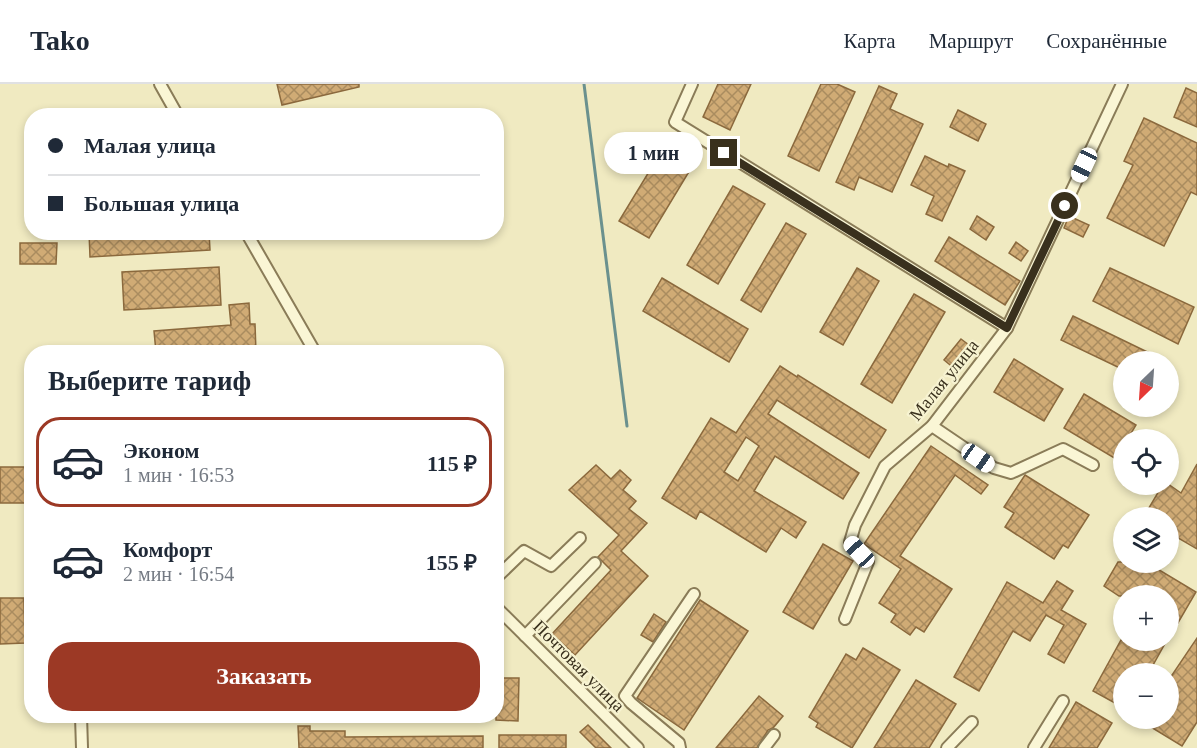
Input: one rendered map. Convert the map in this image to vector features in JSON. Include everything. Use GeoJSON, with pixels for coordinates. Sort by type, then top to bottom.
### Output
{"type":"FeatureCollection","features":[{"type":"Feature","properties":{"kind":"street"},"geometry":{"type":"LineString","coordinates":[[160,84],[174,108]]}},
{"type":"Feature","properties":{"kind":"street"},"geometry":{"type":"LineString","coordinates":[[692,84],[675,122],[1007,328]]}},
{"type":"Feature","properties":{"kind":"street","name":"Малая улица"},"geometry":{"type":"LineString","coordinates":[[845,619],[868,562],[850,542],[855,525],[885,466],[932,426],[1007,328],[1122,84]]}},
{"type":"Feature","properties":{"kind":"street"},"geometry":{"type":"LineString","coordinates":[[251,240],[311,345]]}},
{"type":"Feature","properties":{"kind":"street"},"geometry":{"type":"LineString","coordinates":[[932,426],[994,468],[1011,473],[1062,449],[1093,465]]}},
{"type":"Feature","properties":{"kind":"street"},"geometry":{"type":"LineString","coordinates":[[504,570],[524,551],[551,566],[580,538]]}},
{"type":"Feature","properties":{"kind":"street"},"geometry":{"type":"LineString","coordinates":[[525,636],[595,563]]}},
{"type":"Feature","properties":{"kind":"street"},"geometry":{"type":"LineString","coordinates":[[680,748],[678,743],[625,696],[694,594]]}},
{"type":"Feature","properties":{"kind":"street","name":"Почтовая улица"},"geometry":{"type":"LineString","coordinates":[[504,615],[638,748]]}},
{"type":"Feature","properties":{"kind":"street"},"geometry":{"type":"LineString","coordinates":[[1034,748],[1063,701]]}},
{"type":"Feature","properties":{"kind":"street"},"geometry":{"type":"LineString","coordinates":[[947,748],[972,722]]}},
{"type":"Feature","properties":{"kind":"street"},"geometry":{"type":"LineString","coordinates":[[81,723],[82,748]]}},
{"type":"Feature","properties":{"kind":"street"},"geometry":{"type":"LineString","coordinates":[[764,748],[774,735]]}},
{"type":"Feature","properties":{"kind":"building"},"geometry":{"type":"Polygon","coordinates":[[[277,84],[359,84],[359,87],[282,105],[277,84]]]}},
{"type":"Feature","properties":{"kind":"building"},"geometry":{"type":"Polygon","coordinates":[[[718,84],[751,84],[730,130],[703,117],[718,84]]]}},
{"type":"Feature","properties":{"kind":"building"},"geometry":{"type":"Polygon","coordinates":[[[821,84],[837,84],[855,92],[819,171],[788,156],[821,84]]]}},
{"type":"Feature","properties":{"kind":"building"},"geometry":{"type":"Polygon","coordinates":[[[879,86],[897,94],[890,109],[923,124],[892,192],[859,177],[854,190],[836,182],[879,86]]]}},
{"type":"Feature","properties":{"kind":"building"},"geometry":{"type":"Polygon","coordinates":[[[1186,88],[1197,93],[1197,127],[1174,117],[1186,88]]]}},
{"type":"Feature","properties":{"kind":"building"},"geometry":{"type":"Polygon","coordinates":[[[958,110],[986,124],[978,141],[950,127],[958,110]]]}},
{"type":"Feature","properties":{"kind":"building"},"geometry":{"type":"Polygon","coordinates":[[[1144,118],[1197,143],[1197,195],[1191,192],[1164,246],[1107,218],[1133,165],[1124,161],[1144,118]]]}},
{"type":"Feature","properties":{"kind":"building"},"geometry":{"type":"Polygon","coordinates":[[[664,147],[693,165],[649,238],[619,221],[664,147]]]}},
{"type":"Feature","properties":{"kind":"building"},"geometry":{"type":"Polygon","coordinates":[[[925,156],[948,167],[949,164],[965,171],[942,221],[926,214],[934,196],[911,185],[925,156]]]}},
{"type":"Feature","properties":{"kind":"building"},"geometry":{"type":"Polygon","coordinates":[[[733,186],[765,204],[718,284],[687,265],[733,186]]]}},
{"type":"Feature","properties":{"kind":"building"},"geometry":{"type":"Polygon","coordinates":[[[977,216],[994,227],[986,240],[970,229],[977,216]]]}},
{"type":"Feature","properties":{"kind":"building"},"geometry":{"type":"Polygon","coordinates":[[[1069,216],[1089,225],[1083,237],[1064,228],[1069,216]]]}},
{"type":"Feature","properties":{"kind":"building"},"geometry":{"type":"Polygon","coordinates":[[[786,223],[806,234],[761,312],[741,300],[786,223]]]}},
{"type":"Feature","properties":{"kind":"building"},"geometry":{"type":"Polygon","coordinates":[[[949,237],[1020,281],[1005,305],[935,261],[949,237]]]}},
{"type":"Feature","properties":{"kind":"building"},"geometry":{"type":"Polygon","coordinates":[[[89,240],[209,240],[210,250],[90,257],[89,240]]]}},
{"type":"Feature","properties":{"kind":"building"},"geometry":{"type":"Polygon","coordinates":[[[1016,242],[1028,251],[1021,261],[1009,253],[1016,242]]]}},
{"type":"Feature","properties":{"kind":"building"},"geometry":{"type":"Polygon","coordinates":[[[20,243],[57,243],[56,264],[20,264],[20,243]]]}},
{"type":"Feature","properties":{"kind":"building"},"geometry":{"type":"Polygon","coordinates":[[[219,267],[221,305],[124,310],[122,272],[219,267]]]}},
{"type":"Feature","properties":{"kind":"building"},"geometry":{"type":"Polygon","coordinates":[[[857,268],[879,281],[843,345],[820,332],[857,268]]]}},
{"type":"Feature","properties":{"kind":"building"},"geometry":{"type":"Polygon","coordinates":[[[1110,268],[1194,307],[1178,344],[1093,301],[1110,268]]]}},
{"type":"Feature","properties":{"kind":"building"},"geometry":{"type":"Polygon","coordinates":[[[662,278],[748,329],[729,362],[643,311],[662,278]]]}},
{"type":"Feature","properties":{"kind":"building"},"geometry":{"type":"Polygon","coordinates":[[[914,294],[945,312],[892,403],[861,384],[914,294]]]}},
{"type":"Feature","properties":{"kind":"building"},"geometry":{"type":"Polygon","coordinates":[[[249,303],[250,324],[255,324],[256,345],[155,345],[154,331],[231,325],[229,305],[249,303]]]}},
{"type":"Feature","properties":{"kind":"building"},"geometry":{"type":"Polygon","coordinates":[[[1073,316],[1145,351],[1113,351],[1113,365],[1061,340],[1073,316]]]}},
{"type":"Feature","properties":{"kind":"building"},"geometry":{"type":"Polygon","coordinates":[[[961,339],[973,348],[955,369],[944,360],[961,339]]]}},
{"type":"Feature","properties":{"kind":"building"},"geometry":{"type":"Polygon","coordinates":[[[1014,359],[1063,389],[1044,421],[994,392],[1014,359]]]}},
{"type":"Feature","properties":{"kind":"building"},"geometry":{"type":"Polygon","coordinates":[[[780,366],[886,430],[869,458],[777,400],[768,414],[859,473],[843,499],[775,456],[754,491],[806,522],[796,538],[781,528],[766,552],[700,511],[696,519],[662,498],[711,418],[736,433],[780,366]],[[746,437],[724,472],[738,481],[759,446],[746,437]]]}},
{"type":"Feature","properties":{"kind":"building"},"geometry":{"type":"Polygon","coordinates":[[[1084,394],[1113,411],[1113,417],[1123,417],[1136,425],[1134,429],[1113,429],[1113,457],[1064,428],[1084,394]]]}},
{"type":"Feature","properties":{"kind":"building"},"geometry":{"type":"Polygon","coordinates":[[[931,446],[988,485],[981,494],[955,475],[900,556],[952,589],[924,632],[916,627],[910,635],[891,622],[896,614],[879,603],[901,569],[864,544],[931,446]]]}},
{"type":"Feature","properties":{"kind":"building"},"geometry":{"type":"Polygon","coordinates":[[[1197,464],[1197,549],[1179,538],[1179,507],[1149,507],[1157,495],[1179,495],[1179,492],[1181,493],[1197,464]]]}},
{"type":"Feature","properties":{"kind":"building"},"geometry":{"type":"Polygon","coordinates":[[[596,465],[611,479],[620,470],[631,480],[623,490],[636,501],[629,509],[647,523],[621,551],[648,576],[575,655],[552,634],[611,570],[598,557],[619,535],[569,490],[596,465]]]}},
{"type":"Feature","properties":{"kind":"building"},"geometry":{"type":"Polygon","coordinates":[[[0,467],[24,467],[24,503],[0,503],[0,467]]]}},
{"type":"Feature","properties":{"kind":"building"},"geometry":{"type":"Polygon","coordinates":[[[1025,475],[1089,515],[1068,548],[1063,545],[1054,559],[1005,527],[1014,513],[1004,507],[1025,475]]]}},
{"type":"Feature","properties":{"kind":"building"},"geometry":{"type":"Polygon","coordinates":[[[823,544],[853,561],[813,629],[783,612],[823,544]]]}},
{"type":"Feature","properties":{"kind":"building"},"geometry":{"type":"Polygon","coordinates":[[[1113,571],[1113,573],[1164,573],[1196,592],[1179,621],[1179,585],[1113,585],[1113,592],[1104,586],[1113,571]]]}},
{"type":"Feature","properties":{"kind":"building"},"geometry":{"type":"Polygon","coordinates":[[[1057,581],[1073,591],[1061,610],[1086,624],[1064,663],[1048,654],[1064,625],[1046,615],[1030,641],[1013,631],[979,691],[954,677],[1007,582],[1043,603],[1057,581]]]}},
{"type":"Feature","properties":{"kind":"building"},"geometry":{"type":"Polygon","coordinates":[[[0,598],[24,598],[24,643],[0,644],[0,598]]]}},
{"type":"Feature","properties":{"kind":"building"},"geometry":{"type":"Polygon","coordinates":[[[700,600],[748,631],[684,730],[637,698],[700,600]]]}},
{"type":"Feature","properties":{"kind":"building"},"geometry":{"type":"Polygon","coordinates":[[[654,614],[666,622],[653,642],[641,635],[654,614]]]}},
{"type":"Feature","properties":{"kind":"building"},"geometry":{"type":"Polygon","coordinates":[[[1197,638],[1197,722],[1182,746],[1154,729],[1179,729],[1179,665],[1197,638]]]}},
{"type":"Feature","properties":{"kind":"building"},"geometry":{"type":"Polygon","coordinates":[[[863,648],[900,670],[852,748],[816,727],[818,723],[809,717],[846,654],[856,660],[863,648]]]}},
{"type":"Feature","properties":{"kind":"building"},"geometry":{"type":"Polygon","coordinates":[[[1115,651],[1161,651],[1154,663],[1113,663],[1113,702],[1093,691],[1115,651]]]}},
{"type":"Feature","properties":{"kind":"building"},"geometry":{"type":"Polygon","coordinates":[[[504,678],[519,678],[518,721],[504,720],[504,678]]]}},
{"type":"Feature","properties":{"kind":"building"},"geometry":{"type":"Polygon","coordinates":[[[916,680],[956,704],[929,748],[874,748],[916,680]]]}},
{"type":"Feature","properties":{"kind":"building"},"geometry":{"type":"Polygon","coordinates":[[[759,696],[783,716],[773,728],[768,730],[757,748],[716,748],[759,696]]]}},
{"type":"Feature","properties":{"kind":"building"},"geometry":{"type":"Polygon","coordinates":[[[1076,702],[1112,723],[1097,748],[1049,748],[1076,702]]]}},
{"type":"Feature","properties":{"kind":"building"},"geometry":{"type":"Polygon","coordinates":[[[588,725],[611,748],[596,748],[580,732],[588,725]]]}},
{"type":"Feature","properties":{"kind":"building"},"geometry":{"type":"Polygon","coordinates":[[[298,726],[310,726],[310,731],[345,731],[345,737],[483,736],[483,748],[299,748],[298,726]]]}},
{"type":"Feature","properties":{"kind":"building"},"geometry":{"type":"Polygon","coordinates":[[[499,735],[566,735],[566,748],[499,748],[499,735]]]}},
{"type":"Feature","properties":{"kind":"waterway"},"geometry":{"type":"LineString","coordinates":[[584,84],[627,426]]}},
{"type":"Feature","properties":{"kind":"route"},"geometry":{"type":"LineString","coordinates":[[724,153],[1007,328],[1065,206]]}}]}
